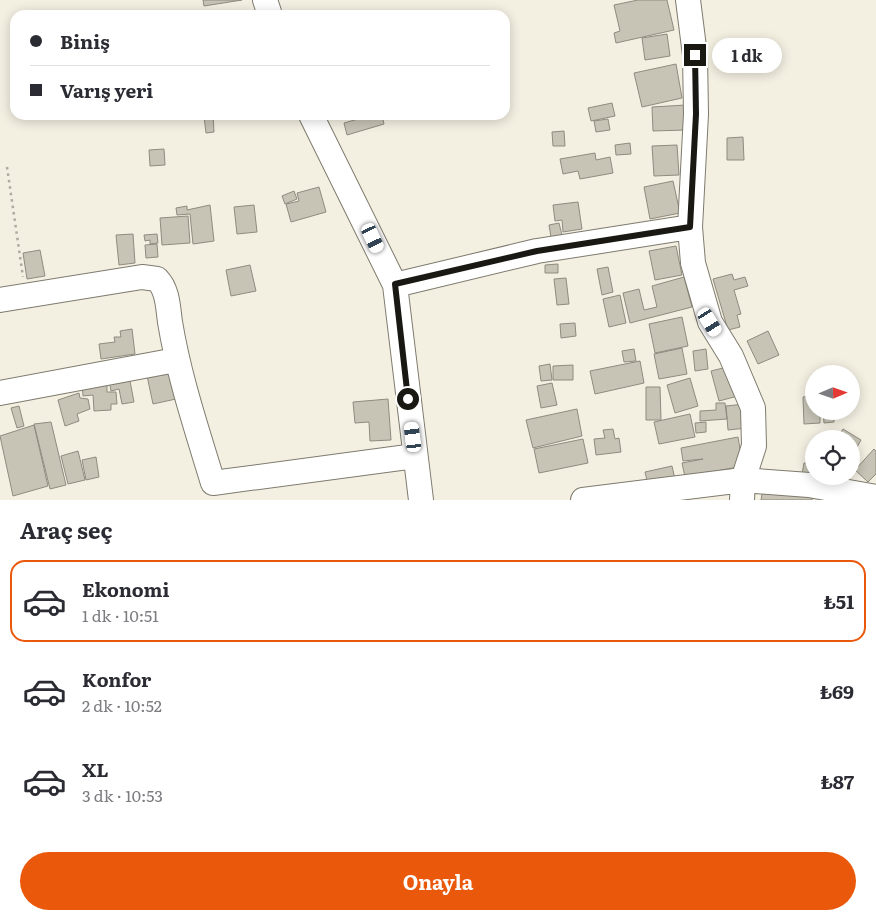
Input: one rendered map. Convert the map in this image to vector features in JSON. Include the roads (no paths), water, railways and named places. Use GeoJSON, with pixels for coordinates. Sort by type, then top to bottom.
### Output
{"type":"FeatureCollection","features":[{"type":"Feature","properties":{"kind":"street"},"geometry":{"type":"LineString","coordinates":[[688,0],[695,55],[696,114],[690,227],[693,263],[710,322],[731,356],[753,408],[754,446],[742,490]]}},
{"type":"Feature","properties":{"kind":"street"},"geometry":{"type":"LineString","coordinates":[[313,120],[395,284],[421,500]]}},
{"type":"Feature","properties":{"kind":"street"},"geometry":{"type":"LineString","coordinates":[[395,284],[537,251],[690,227]]}},
{"type":"Feature","properties":{"kind":"street"},"geometry":{"type":"LineString","coordinates":[[0,300],[142,277],[157,279],[162,284],[166,297],[176,360],[213,484],[415,456]]}},
{"type":"Feature","properties":{"kind":"street"},"geometry":{"type":"LineString","coordinates":[[0,393],[176,360]]}},
{"type":"Feature","properties":{"kind":"street"},"geometry":{"type":"LineString","coordinates":[[583,500],[809,485],[870,497]]}}]}
